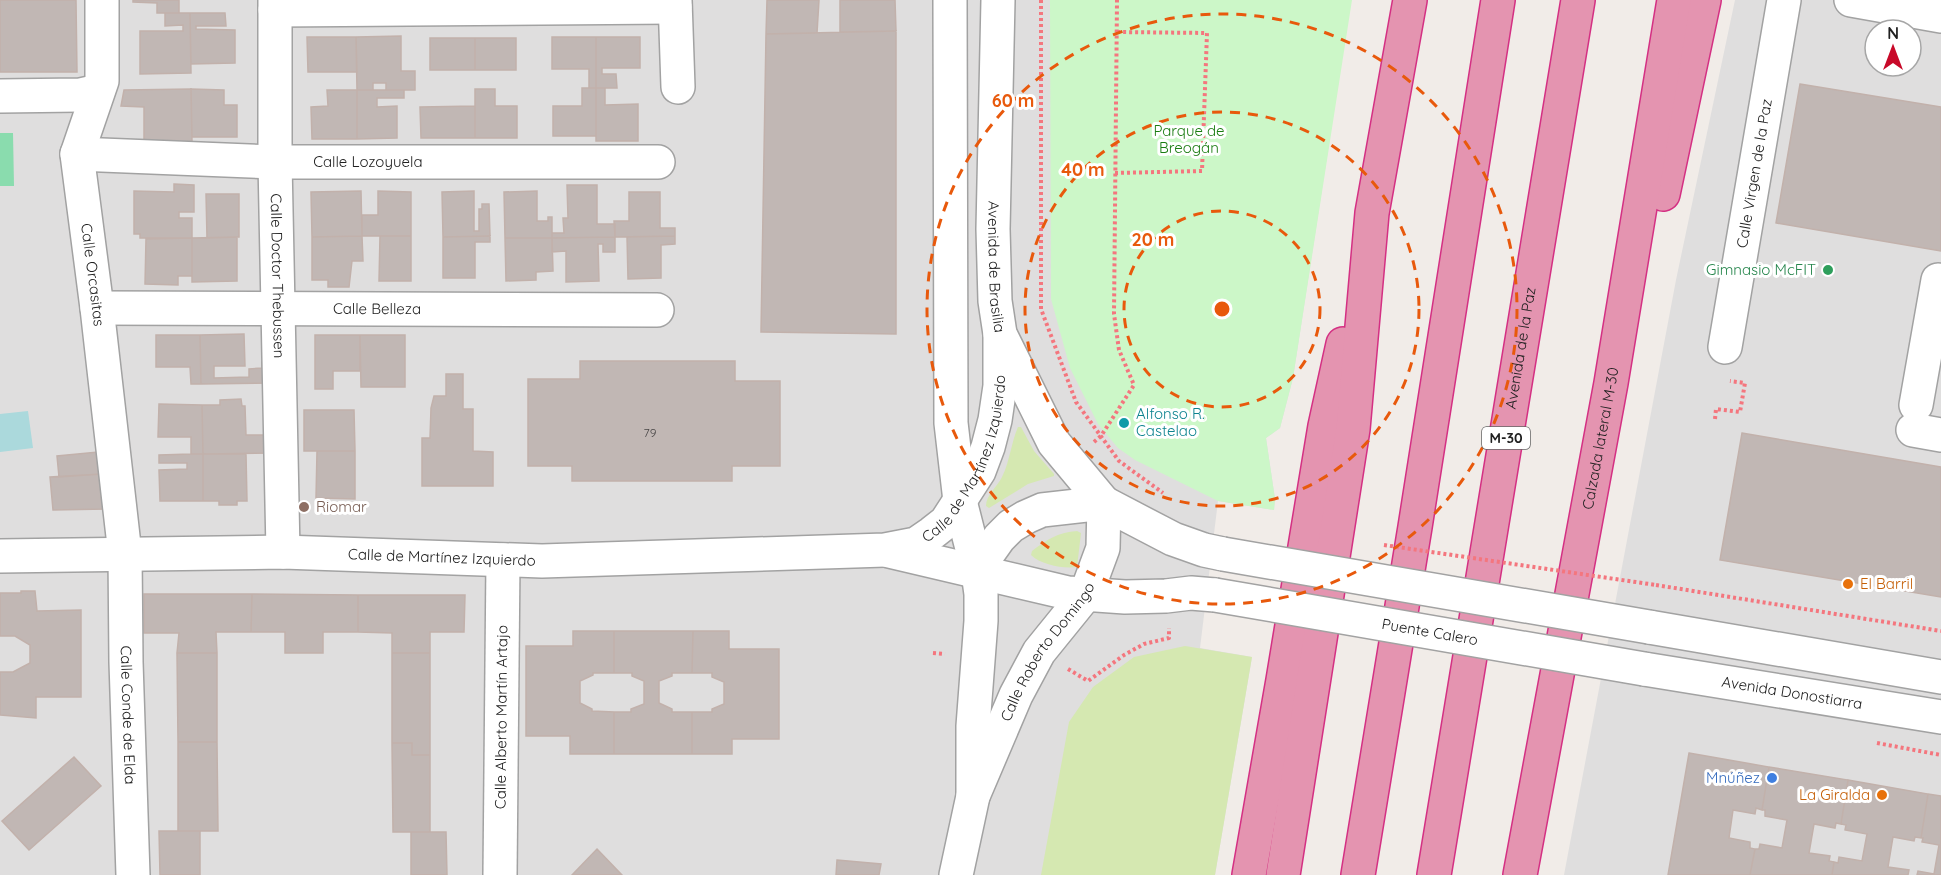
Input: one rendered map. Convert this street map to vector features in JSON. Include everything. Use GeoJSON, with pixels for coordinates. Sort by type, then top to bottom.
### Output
{"type":"FeatureCollection","features":[{"type":"Feature","properties":{"kind":"highway"},"geometry":{"type":"LineString","coordinates":[[1249,875],[1325,426],[1372,213],[1410,0]]}},
{"type":"Feature","properties":{"kind":"highway"},"geometry":{"type":"LineString","coordinates":[[1358,875],[1498,0]]}},
{"type":"Feature","properties":{"kind":"highway","name":"Avenida de la Paz"},"geometry":{"type":"LineString","coordinates":[[1434,875],[1578,0]]}},
{"type":"Feature","properties":{"kind":"highway","name":"Calzada lateral M-30"},"geometry":{"type":"LineString","coordinates":[[1520,875],[1611,383],[1674,0]]}},
{"type":"Feature","properties":{"kind":"highway"},"geometry":{"type":"LineString","coordinates":[[1611,383],[1655,233],[1704,0]]}},
{"type":"Feature","properties":{"kind":"highway"},"geometry":{"type":"LineString","coordinates":[[1283,875],[1353,429],[1372,213]]}},
{"type":"Feature","properties":{"kind":"highway"},"geometry":{"type":"LineString","coordinates":[[1525,875],[1526,843]]}},
{"type":"Feature","properties":{"kind":"street","name":"Calle Orcasitas"},"geometry":{"type":"LineString","coordinates":[[102,0],[102,81],[77,154],[125,554]]}},
{"type":"Feature","properties":{"kind":"street"},"geometry":{"type":"LineString","coordinates":[[950,0],[950,390],[951,423],[960,501]]}},
{"type":"Feature","properties":{"kind":"street","name":"Avenida de Brasilia"},"geometry":{"type":"LineString","coordinates":[[998,0],[993,229],[995,301],[1000,334],[1054,443],[1104,503]]}},
{"type":"Feature","properties":{"kind":"street","name":"Calle Virgen de la Paz"},"geometry":{"type":"LineString","coordinates":[[1725,347],[1784,0]]}},
{"type":"Feature","properties":{"kind":"street"},"geometry":{"type":"LineString","coordinates":[[1851,0],[1941,16]]}},
{"type":"Feature","properties":{"kind":"street"},"geometry":{"type":"LineString","coordinates":[[275,5],[675,4],[678,87]]}},
{"type":"Feature","properties":{"kind":"street","name":"Calle Doctor Thebussen"},"geometry":{"type":"LineString","coordinates":[[275,5],[275,162],[283,552]]}},
{"type":"Feature","properties":{"kind":"street"},"geometry":{"type":"LineString","coordinates":[[0,96],[80,95],[98,91]]}},
{"type":"Feature","properties":{"kind":"street","name":"Calle Lozoyuela"},"geometry":{"type":"LineString","coordinates":[[77,154],[275,162],[658,162]]}},
{"type":"Feature","properties":{"kind":"street"},"geometry":{"type":"LineString","coordinates":[[1923,423],[1938,280],[1941,280]]}},
{"type":"Feature","properties":{"kind":"street","name":"Calle Belleza"},"geometry":{"type":"LineString","coordinates":[[97,308],[657,310]]}},
{"type":"Feature","properties":{"kind":"street","name":"Calle de Martínez Izquierdo"},"geometry":{"type":"LineString","coordinates":[[0,556],[283,552],[542,561],[885,550],[916,544],[945,522],[979,471],[993,429],[1000,386],[1000,334]]}},
{"type":"Feature","properties":{"kind":"street","name":"Calle Roberto Domingo"},"geometry":{"type":"LineString","coordinates":[[960,501],[978,572],[981,621],[973,726],[973,796]]}},
{"type":"Feature","properties":{"kind":"street"},"geometry":{"type":"LineString","coordinates":[[978,572],[999,538],[1011,526],[1026,517],[1042,510],[1104,503],[1173,539],[1223,554],[1941,677]]}},
{"type":"Feature","properties":{"kind":"street","name":"Calle Roberto Domingo"},"geometry":{"type":"LineString","coordinates":[[956,875],[973,796],[1016,695],[1039,652],[1086,594],[1103,548],[1104,503]]}},
{"type":"Feature","properties":{"kind":"street","name":"Calle de Martínez Izquierdo"},"geometry":{"type":"LineString","coordinates":[[885,550],[1050,590],[1125,597],[1191,593],[1215,595]]}},
{"type":"Feature","properties":{"kind":"street","name":"Calle Conde de Elda"},"geometry":{"type":"LineString","coordinates":[[125,554],[133,875]]}},
{"type":"Feature","properties":{"kind":"street","name":"Calle Alberto Martín Artajo"},"geometry":{"type":"LineString","coordinates":[[500,875],[503,560]]}},
{"type":"Feature","properties":{"kind":"street","name":"Puente Calero"},"geometry":{"type":"LineString","coordinates":[[1215,595],[1644,669]]}},
{"type":"Feature","properties":{"kind":"street","name":"Avenida Donostiarra"},"geometry":{"type":"LineString","coordinates":[[1644,669],[1941,717]]}},
{"type":"Feature","properties":{"kind":"path"},"geometry":{"type":"LineString","coordinates":[[1041,0],[1041,309],[1076,402],[1119,461],[1167,496]]}},
{"type":"Feature","properties":{"kind":"path"},"geometry":{"type":"LineString","coordinates":[[1072,466],[1101,436],[1134,385],[1119,351],[1114,314],[1117,0]]}},
{"type":"Feature","properties":{"kind":"path"},"geometry":{"type":"LineString","coordinates":[[1115,172],[1202,171],[1208,33],[1117,32]]}},
{"type":"Feature","properties":{"kind":"path"},"geometry":{"type":"LineString","coordinates":[[1715,419],[1716,409],[1740,412],[1745,383],[1728,381]]}},
{"type":"Feature","properties":{"kind":"path"},"geometry":{"type":"LineString","coordinates":[[1378,544],[1656,585],[1941,631]]}},
{"type":"Feature","properties":{"kind":"shaded area"},"geometry":{"type":"Polygon","coordinates":[[[0,0],[1351,0],[1293,378],[1280,428],[1266,438],[1275,499],[1274,510],[1218,501],[1200,648],[1252,657],[1215,875],[0,875],[0,0]]]}},
{"type":"Feature","properties":{"kind":"shaded area"},"geometry":{"type":"Polygon","coordinates":[[[1735,0],[1941,0],[1941,875],[1564,875],[1676,280],[1735,0]]]}},
{"type":"Feature","properties":{"kind":"green space","name":"Parque de Breogán"},"geometry":{"type":"Polygon","coordinates":[[[1050,0],[1352,0],[1293,378],[1280,428],[1266,438],[1275,499],[1274,510],[1218,501],[1135,460],[1118,448],[1098,424],[1070,368],[1051,299],[1050,0]]]}},
{"type":"Feature","properties":{"kind":"green space"},"geometry":{"type":"Polygon","coordinates":[[[0,133],[13,133],[14,186],[0,186],[0,133]]]}},
{"type":"Feature","properties":{"kind":"green space"},"geometry":{"type":"Polygon","coordinates":[[[1018,427],[1021,427],[1034,451],[1054,476],[1028,484],[989,508],[986,506],[988,498],[1005,471],[1018,427]]]}},
{"type":"Feature","properties":{"kind":"green space"},"geometry":{"type":"Polygon","coordinates":[[[1077,531],[1081,533],[1077,567],[1053,566],[1031,555],[1032,551],[1053,537],[1077,531]]]}},
{"type":"Feature","properties":{"kind":"green space"},"geometry":{"type":"Polygon","coordinates":[[[1185,646],[1252,657],[1215,875],[1041,875],[1069,722],[1093,687],[1134,657],[1185,646]]]}},
{"type":"Feature","properties":{"kind":"water"},"geometry":{"type":"Polygon","coordinates":[[[28,411],[33,448],[0,452],[0,414],[28,411]]]}},
{"type":"Feature","properties":{"kind":"building"},"geometry":{"type":"Polygon","coordinates":[[[0,0],[76,0],[77,72],[0,72],[0,0]]]}},
{"type":"Feature","properties":{"kind":"building"},"geometry":{"type":"Polygon","coordinates":[[[133,0],[179,0],[179,13],[157,13],[157,3],[133,2],[133,0]]]}},
{"type":"Feature","properties":{"kind":"building"},"geometry":{"type":"Polygon","coordinates":[[[767,0],[819,0],[817,33],[766,34],[767,0]]]}},
{"type":"Feature","properties":{"kind":"building"},"geometry":{"type":"Polygon","coordinates":[[[840,0],[895,0],[896,31],[840,32],[840,0]]]}},
{"type":"Feature","properties":{"kind":"building"},"geometry":{"type":"Polygon","coordinates":[[[165,13],[190,13],[191,73],[140,74],[140,31],[183,31],[183,25],[165,26],[165,13]]]}},
{"type":"Feature","properties":{"kind":"building"},"geometry":{"type":"Polygon","coordinates":[[[190,13],[225,13],[226,26],[196,26],[196,29],[235,30],[235,63],[191,64],[190,13]]]}},
{"type":"Feature","properties":{"kind":"building"},"geometry":{"type":"Polygon","coordinates":[[[896,31],[896,334],[761,332],[766,34],[896,31]]]}},
{"type":"Feature","properties":{"kind":"building"},"geometry":{"type":"Polygon","coordinates":[[[401,36],[401,71],[415,71],[415,90],[386,90],[386,83],[373,83],[373,90],[357,90],[356,37],[401,36]]]}},
{"type":"Feature","properties":{"kind":"building"},"geometry":{"type":"Polygon","coordinates":[[[307,37],[356,37],[357,72],[308,72],[307,37]]]}},
{"type":"Feature","properties":{"kind":"building"},"geometry":{"type":"Polygon","coordinates":[[[552,37],[596,37],[596,88],[589,88],[589,69],[552,69],[552,37]]]}},
{"type":"Feature","properties":{"kind":"building"},"geometry":{"type":"Polygon","coordinates":[[[596,37],[640,37],[640,68],[602,68],[602,74],[616,74],[617,88],[596,88],[596,37]]]}},
{"type":"Feature","properties":{"kind":"building"},"geometry":{"type":"Polygon","coordinates":[[[430,38],[475,38],[475,70],[430,70],[430,38]]]}},
{"type":"Feature","properties":{"kind":"building"},"geometry":{"type":"Polygon","coordinates":[[[475,38],[516,38],[516,70],[475,70],[475,38]]]}},
{"type":"Feature","properties":{"kind":"building"},"geometry":{"type":"Polygon","coordinates":[[[1800,84],[1941,107],[1941,251],[1776,223],[1800,84]]]}},
{"type":"Feature","properties":{"kind":"building"},"geometry":{"type":"Polygon","coordinates":[[[582,88],[596,88],[596,136],[553,136],[553,106],[582,106],[582,88]]]}},
{"type":"Feature","properties":{"kind":"building"},"geometry":{"type":"Polygon","coordinates":[[[596,88],[605,88],[605,105],[638,104],[638,141],[596,141],[596,88]]]}},
{"type":"Feature","properties":{"kind":"building"},"geometry":{"type":"Polygon","coordinates":[[[191,89],[192,142],[144,143],[144,107],[121,106],[124,90],[191,89]]]}},
{"type":"Feature","properties":{"kind":"building"},"geometry":{"type":"Polygon","coordinates":[[[191,89],[224,90],[224,105],[237,105],[237,137],[192,137],[191,89]]]}},
{"type":"Feature","properties":{"kind":"building"},"geometry":{"type":"Polygon","coordinates":[[[475,89],[495,89],[495,106],[517,106],[517,138],[475,138],[475,89]]]}},
{"type":"Feature","properties":{"kind":"building"},"geometry":{"type":"Polygon","coordinates":[[[327,90],[357,90],[357,139],[312,139],[311,107],[328,106],[327,90]]]}},
{"type":"Feature","properties":{"kind":"building"},"geometry":{"type":"Polygon","coordinates":[[[357,90],[404,90],[404,98],[377,98],[377,107],[397,106],[397,138],[357,139],[357,90]]]}},
{"type":"Feature","properties":{"kind":"building"},"geometry":{"type":"Polygon","coordinates":[[[475,106],[475,138],[421,138],[420,107],[475,106]]]}},
{"type":"Feature","properties":{"kind":"building"},"geometry":{"type":"Polygon","coordinates":[[[174,184],[194,185],[194,212],[179,212],[179,218],[192,218],[192,238],[140,238],[140,234],[134,234],[134,191],[174,192],[174,184]]]}},
{"type":"Feature","properties":{"kind":"building"},"geometry":{"type":"Polygon","coordinates":[[[567,185],[597,185],[597,224],[615,224],[615,237],[552,238],[552,233],[564,233],[563,218],[568,218],[567,185]]]}},
{"type":"Feature","properties":{"kind":"building"},"geometry":{"type":"Polygon","coordinates":[[[361,191],[362,236],[312,237],[311,192],[361,191]]]}},
{"type":"Feature","properties":{"kind":"building"},"geometry":{"type":"Polygon","coordinates":[[[378,191],[411,192],[411,236],[362,236],[362,215],[378,215],[378,191]]]}},
{"type":"Feature","properties":{"kind":"building"},"geometry":{"type":"Polygon","coordinates":[[[474,191],[474,231],[479,231],[479,209],[482,209],[482,204],[489,204],[490,236],[443,237],[442,192],[474,191]]]}},
{"type":"Feature","properties":{"kind":"building"},"geometry":{"type":"Polygon","coordinates":[[[537,191],[537,221],[548,221],[548,217],[552,217],[552,238],[505,238],[504,192],[537,191]]]}},
{"type":"Feature","properties":{"kind":"building"},"geometry":{"type":"Polygon","coordinates":[[[629,192],[660,192],[660,228],[675,228],[675,236],[615,237],[614,221],[629,221],[629,192]]]}},
{"type":"Feature","properties":{"kind":"building"},"geometry":{"type":"Polygon","coordinates":[[[206,194],[239,194],[239,237],[207,238],[206,194]]]}},
{"type":"Feature","properties":{"kind":"building"},"geometry":{"type":"Polygon","coordinates":[[[362,236],[363,261],[352,261],[349,287],[328,287],[328,280],[312,280],[312,237],[362,236]]]}},
{"type":"Feature","properties":{"kind":"building"},"geometry":{"type":"Polygon","coordinates":[[[380,236],[411,236],[411,281],[379,281],[380,236]]]}},
{"type":"Feature","properties":{"kind":"building"},"geometry":{"type":"Polygon","coordinates":[[[490,236],[490,242],[475,242],[475,278],[443,278],[443,237],[490,236]]]}},
{"type":"Feature","properties":{"kind":"building"},"geometry":{"type":"Polygon","coordinates":[[[675,236],[675,244],[661,245],[661,278],[628,279],[627,237],[675,236]]]}},
{"type":"Feature","properties":{"kind":"building"},"geometry":{"type":"Polygon","coordinates":[[[237,237],[237,281],[192,282],[192,238],[237,237]]]}},
{"type":"Feature","properties":{"kind":"building"},"geometry":{"type":"Polygon","coordinates":[[[615,237],[615,252],[603,252],[603,244],[598,244],[599,281],[566,282],[566,251],[552,252],[552,238],[615,237]]]}},
{"type":"Feature","properties":{"kind":"building"},"geometry":{"type":"Polygon","coordinates":[[[192,238],[192,276],[178,276],[178,285],[145,284],[146,239],[192,238]]]}},
{"type":"Feature","properties":{"kind":"building"},"geometry":{"type":"Polygon","coordinates":[[[505,238],[552,238],[553,271],[536,272],[536,280],[506,281],[505,238]]]}},
{"type":"Feature","properties":{"kind":"building"},"geometry":{"type":"Polygon","coordinates":[[[244,334],[245,366],[214,366],[214,378],[249,377],[249,369],[262,368],[262,362],[270,362],[271,383],[201,384],[200,335],[244,334]]]}},
{"type":"Feature","properties":{"kind":"building"},"geometry":{"type":"Polygon","coordinates":[[[156,335],[200,335],[201,384],[191,384],[190,367],[156,367],[156,335]]]}},
{"type":"Feature","properties":{"kind":"building"},"geometry":{"type":"Polygon","coordinates":[[[315,335],[360,335],[360,371],[333,371],[333,389],[315,389],[315,335]]]}},
{"type":"Feature","properties":{"kind":"building"},"geometry":{"type":"Polygon","coordinates":[[[360,335],[405,335],[405,387],[361,387],[360,335]]]}},
{"type":"Feature","properties":{"kind":"building"},"geometry":{"type":"Polygon","coordinates":[[[580,361],[735,361],[735,381],[780,381],[780,466],[732,466],[732,481],[572,481],[572,466],[528,466],[528,379],[580,379],[580,361]]]}},
{"type":"Feature","properties":{"kind":"building"},"geometry":{"type":"Polygon","coordinates":[[[446,374],[463,374],[463,409],[473,409],[473,451],[493,452],[493,486],[422,486],[422,438],[430,438],[431,408],[434,396],[446,396],[446,374]]]}},
{"type":"Feature","properties":{"kind":"building"},"geometry":{"type":"Polygon","coordinates":[[[241,399],[242,406],[245,406],[246,435],[272,435],[272,453],[203,454],[202,405],[220,405],[220,400],[241,399]]]}},
{"type":"Feature","properties":{"kind":"building"},"geometry":{"type":"Polygon","coordinates":[[[159,404],[202,405],[203,454],[191,454],[191,437],[158,437],[159,404]]]}},
{"type":"Feature","properties":{"kind":"building"},"geometry":{"type":"Polygon","coordinates":[[[304,410],[354,410],[355,451],[304,451],[304,410]]]}},
{"type":"Feature","properties":{"kind":"building"},"geometry":{"type":"Polygon","coordinates":[[[1742,433],[1941,467],[1941,597],[1720,560],[1742,433]]]}},
{"type":"Feature","properties":{"kind":"building"},"geometry":{"type":"Polygon","coordinates":[[[317,451],[355,451],[355,499],[316,498],[317,451]]]}},
{"type":"Feature","properties":{"kind":"building"},"geometry":{"type":"Polygon","coordinates":[[[98,452],[101,474],[59,477],[57,456],[98,452]]]}},
{"type":"Feature","properties":{"kind":"building"},"geometry":{"type":"Polygon","coordinates":[[[203,454],[203,501],[160,501],[159,470],[187,469],[187,463],[159,463],[159,455],[203,454]]]}},
{"type":"Feature","properties":{"kind":"building"},"geometry":{"type":"Polygon","coordinates":[[[203,454],[246,454],[247,501],[237,501],[237,505],[219,505],[219,501],[203,501],[203,454]]]}},
{"type":"Feature","properties":{"kind":"building"},"geometry":{"type":"Polygon","coordinates":[[[101,474],[106,509],[53,510],[50,477],[101,474]]]}},
{"type":"Feature","properties":{"kind":"building"},"geometry":{"type":"Polygon","coordinates":[[[21,591],[35,591],[37,611],[81,610],[81,697],[36,697],[36,718],[0,715],[0,672],[13,672],[30,663],[30,645],[15,636],[0,636],[0,593],[21,593],[21,591]]]}},
{"type":"Feature","properties":{"kind":"building"},"geometry":{"type":"Polygon","coordinates":[[[144,594],[252,594],[251,632],[216,632],[217,653],[177,653],[179,633],[144,633],[144,594]]]}},
{"type":"Feature","properties":{"kind":"building"},"geometry":{"type":"Polygon","coordinates":[[[252,594],[358,595],[358,632],[323,632],[323,653],[285,653],[285,632],[251,632],[252,594]]]}},
{"type":"Feature","properties":{"kind":"building"},"geometry":{"type":"Polygon","coordinates":[[[358,595],[465,595],[464,632],[430,632],[430,653],[392,653],[392,633],[358,632],[358,595]]]}},
{"type":"Feature","properties":{"kind":"building"},"geometry":{"type":"Polygon","coordinates":[[[573,631],[614,631],[614,673],[593,673],[580,681],[580,703],[592,711],[614,712],[614,754],[570,754],[570,736],[526,736],[526,646],[573,646],[573,631]]]}},
{"type":"Feature","properties":{"kind":"building"},"geometry":{"type":"Polygon","coordinates":[[[614,631],[693,631],[692,673],[672,673],[672,676],[659,681],[659,703],[672,709],[672,712],[692,712],[692,754],[614,754],[614,712],[631,712],[631,709],[644,704],[644,681],[632,676],[632,673],[614,673],[614,631]]]}},
{"type":"Feature","properties":{"kind":"building"},"geometry":{"type":"Polygon","coordinates":[[[693,631],[729,631],[729,649],[779,649],[779,739],[732,739],[732,754],[692,754],[692,712],[712,712],[712,709],[724,704],[724,682],[712,677],[712,673],[692,673],[693,631]]]}},
{"type":"Feature","properties":{"kind":"building"},"geometry":{"type":"Polygon","coordinates":[[[177,653],[217,653],[217,742],[178,742],[177,653]]]}},
{"type":"Feature","properties":{"kind":"building"},"geometry":{"type":"Polygon","coordinates":[[[392,653],[430,653],[430,755],[412,755],[412,743],[392,743],[392,653]]]}},
{"type":"Feature","properties":{"kind":"building"},"geometry":{"type":"Polygon","coordinates":[[[178,742],[217,742],[218,831],[178,831],[178,742]]]}},
{"type":"Feature","properties":{"kind":"building"},"geometry":{"type":"Polygon","coordinates":[[[392,743],[412,743],[412,755],[430,755],[430,832],[393,832],[392,743]]]}},
{"type":"Feature","properties":{"kind":"building"},"geometry":{"type":"Polygon","coordinates":[[[1689,753],[1769,767],[1762,810],[1756,808],[1755,814],[1733,810],[1729,838],[1750,842],[1750,848],[1755,849],[1750,875],[1668,875],[1689,753]]]}},
{"type":"Feature","properties":{"kind":"building"},"geometry":{"type":"Polygon","coordinates":[[[74,757],[101,786],[29,850],[2,821],[74,757]]]}},
{"type":"Feature","properties":{"kind":"building"},"geometry":{"type":"Polygon","coordinates":[[[1769,767],[1848,780],[1841,824],[1836,823],[1835,828],[1814,824],[1809,853],[1830,856],[1829,861],[1834,862],[1832,875],[1750,875],[1755,849],[1759,849],[1760,844],[1782,848],[1787,820],[1765,816],[1765,810],[1762,810],[1769,767]]]}},
{"type":"Feature","properties":{"kind":"building"},"geometry":{"type":"Polygon","coordinates":[[[1848,780],[1928,794],[1921,838],[1915,837],[1914,841],[1893,837],[1888,867],[1909,870],[1908,875],[1832,875],[1834,862],[1838,863],[1839,857],[1862,861],[1867,834],[1845,830],[1846,825],[1841,824],[1848,780]]]}},
{"type":"Feature","properties":{"kind":"building"},"geometry":{"type":"Polygon","coordinates":[[[1928,794],[1941,796],[1941,875],[1917,875],[1918,871],[1934,874],[1939,845],[1922,842],[1923,838],[1921,838],[1928,794]]]}},
{"type":"Feature","properties":{"kind":"building"},"geometry":{"type":"Polygon","coordinates":[[[159,831],[200,831],[200,875],[160,875],[159,831]]]}},
{"type":"Feature","properties":{"kind":"building"},"geometry":{"type":"Polygon","coordinates":[[[411,832],[446,832],[447,875],[411,875],[411,832]]]}},
{"type":"Feature","properties":{"kind":"building"},"geometry":{"type":"Polygon","coordinates":[[[597,849],[622,875],[572,875],[597,849]]]}},
{"type":"Feature","properties":{"kind":"building"},"geometry":{"type":"Polygon","coordinates":[[[837,860],[881,864],[879,875],[836,875],[837,860]]]}},
{"type":"Feature","properties":{"kind":"place","name":"Gimnasio McFIT"},"geometry":{"type":"Point","coordinates":[1828,270]}},
{"type":"Feature","properties":{"kind":"place","name":"Alfonso R. Castelao"},"geometry":{"type":"Point","coordinates":[1124,423]}},
{"type":"Feature","properties":{"kind":"place","name":"Riomar"},"geometry":{"type":"Point","coordinates":[304,507]}},
{"type":"Feature","properties":{"kind":"place","name":"El Barril"},"geometry":{"type":"Point","coordinates":[1848,584]}},
{"type":"Feature","properties":{"kind":"place","name":"Mnúñez"},"geometry":{"type":"Point","coordinates":[1772,778]}},
{"type":"Feature","properties":{"kind":"place","name":"La Giralda"},"geometry":{"type":"Point","coordinates":[1882,795]}}]}
